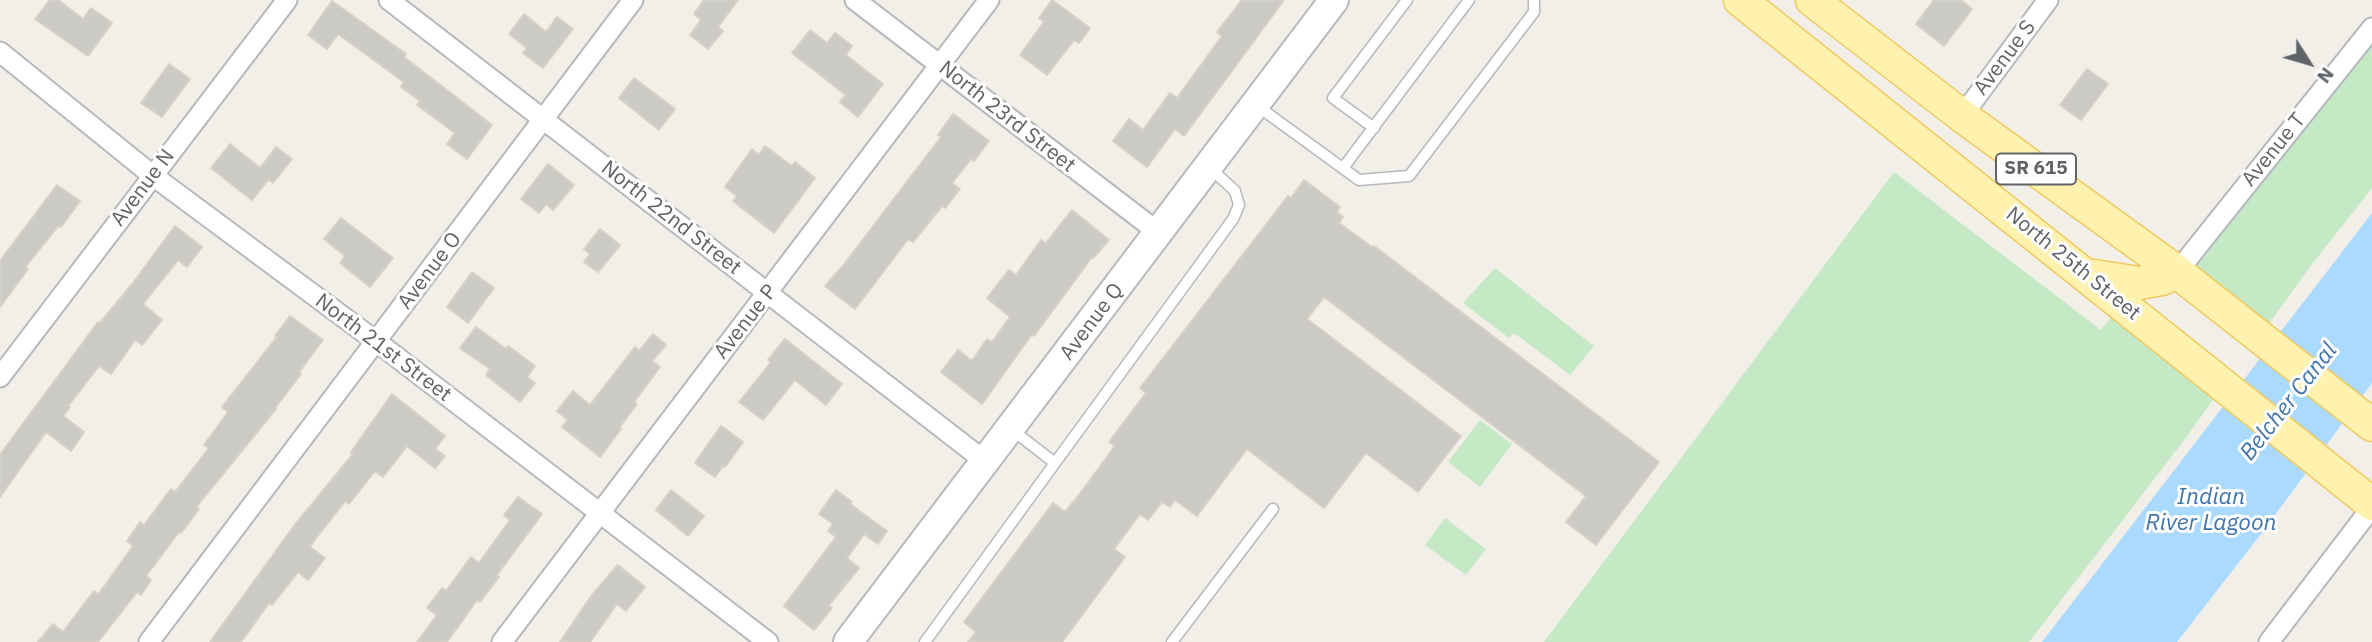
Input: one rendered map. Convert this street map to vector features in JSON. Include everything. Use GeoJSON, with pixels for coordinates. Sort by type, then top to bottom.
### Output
{"type":"FeatureCollection","features":[{"type":"Feature","properties":{"kind":"main road","name":"North 25th Street"},"geometry":{"type":"LineString","coordinates":[[1740,0],[2333,471],[2372,505]]}},
{"type":"Feature","properties":{"kind":"main road","name":"SR 615"},"geometry":{"type":"LineString","coordinates":[[1812,0],[1962,116],[2177,272],[2372,425]]}},
{"type":"Feature","properties":{"kind":"main road"},"geometry":{"type":"LineString","coordinates":[[2087,275],[2139,283],[2162,279],[2177,272]]}},
{"type":"Feature","properties":{"kind":"street","name":"Avenue N"},"geometry":{"type":"LineString","coordinates":[[0,377],[287,0]]}},
{"type":"Feature","properties":{"kind":"street","name":"North 22nd Street"},"geometry":{"type":"LineString","coordinates":[[389,0],[986,462]]}},
{"type":"Feature","properties":{"kind":"street","name":"Avenue O"},"geometry":{"type":"LineString","coordinates":[[149,642],[633,0]]}},
{"type":"Feature","properties":{"kind":"street","name":"North 23rd Street"},"geometry":{"type":"LineString","coordinates":[[855,0],[1159,233]]}},
{"type":"Feature","properties":{"kind":"street","name":"Avenue P"},"geometry":{"type":"LineString","coordinates":[[502,642],[989,0]]}},
{"type":"Feature","properties":{"kind":"street","name":"Avenue Q"},"geometry":{"type":"LineString","coordinates":[[852,641],[1334,0]]}},
{"type":"Feature","properties":{"kind":"street","name":"Avenue S"},"geometry":{"type":"LineString","coordinates":[[1962,116],[2048,0]]}},
{"type":"Feature","properties":{"kind":"street","name":"Avenue T"},"geometry":{"type":"LineString","coordinates":[[2177,272],[2372,28]]}},
{"type":"Feature","properties":{"kind":"street","name":"North 21st Street"},"geometry":{"type":"LineString","coordinates":[[0,52],[152,175],[377,342],[768,642]]}},
{"type":"Feature","properties":{"kind":"street"},"geometry":{"type":"LineString","coordinates":[[2269,642],[2372,505]]}},
{"type":"Feature","properties":{"kind":"lane"},"geometry":{"type":"LineString","coordinates":[[1374,128],[1333,98],[1407,0]]}},
{"type":"Feature","properties":{"kind":"lane"},"geometry":{"type":"LineString","coordinates":[[1343,168],[1469,0]]}},
{"type":"Feature","properties":{"kind":"lane"},"geometry":{"type":"LineString","coordinates":[[1255,105],[1359,180],[1409,176],[1534,12],[1534,0]]}},
{"type":"Feature","properties":{"kind":"lane"},"geometry":{"type":"LineString","coordinates":[[925,642],[1233,219],[1239,205],[1235,191],[1209,167]]}},
{"type":"Feature","properties":{"kind":"lane"},"geometry":{"type":"LineString","coordinates":[[1011,429],[1055,463]]}},
{"type":"Feature","properties":{"kind":"lane"},"geometry":{"type":"LineString","coordinates":[[1172,642],[1273,509]]}},
{"type":"Feature","properties":{"kind":"green space"},"geometry":{"type":"Polygon","coordinates":[[[2372,45],[2372,188],[2265,329],[2191,271],[2372,45]]]}},
{"type":"Feature","properties":{"kind":"green space"},"geometry":{"type":"Polygon","coordinates":[[[1894,172],[2101,330],[2116,311],[2218,393],[2188,435],[2029,642],[1544,642],[1894,172]]]}},
{"type":"Feature","properties":{"kind":"green space"},"geometry":{"type":"Polygon","coordinates":[[[1495,268],[1594,346],[1570,375],[1514,333],[1509,338],[1463,303],[1495,268]]]}},
{"type":"Feature","properties":{"kind":"green space"},"geometry":{"type":"Polygon","coordinates":[[[1480,420],[1512,444],[1480,487],[1448,462],[1480,420]]]}},
{"type":"Feature","properties":{"kind":"green space"},"geometry":{"type":"Polygon","coordinates":[[[1445,518],[1486,549],[1466,575],[1425,545],[1445,518]]]}},
{"type":"Feature","properties":{"kind":"water","name":"Indian River Lagoon"},"geometry":{"type":"Polygon","coordinates":[[[2372,213],[2372,383],[2264,530],[2177,642],[2042,642],[2372,213]]]}},
{"type":"Feature","properties":{"kind":"building"},"geometry":{"type":"Polygon","coordinates":[[[50,0],[58,0],[83,19],[91,8],[112,23],[88,56],[35,19],[50,0]]]}},
{"type":"Feature","properties":{"kind":"building"},"geometry":{"type":"Polygon","coordinates":[[[704,0],[738,0],[718,27],[723,31],[708,49],[690,35],[701,20],[694,14],[704,0]]]}},
{"type":"Feature","properties":{"kind":"building"},"geometry":{"type":"Polygon","coordinates":[[[1052,0],[1090,28],[1079,43],[1074,40],[1047,75],[1020,55],[1044,22],[1039,18],[1052,0]]]}},
{"type":"Feature","properties":{"kind":"building"},"geometry":{"type":"Polygon","coordinates":[[[1242,0],[1284,0],[1184,136],[1175,129],[1147,167],[1113,141],[1129,119],[1143,130],[1170,93],[1177,98],[1222,36],[1217,32],[1242,0]]]}},
{"type":"Feature","properties":{"kind":"building"},"geometry":{"type":"Polygon","coordinates":[[[1934,0],[1961,0],[1972,9],[1944,46],[1916,24],[1934,0]]]}},
{"type":"Feature","properties":{"kind":"building"},"geometry":{"type":"Polygon","coordinates":[[[332,1],[406,54],[404,57],[492,125],[467,159],[447,144],[455,133],[417,105],[420,101],[401,87],[404,82],[338,34],[327,49],[308,35],[332,1]]]}},
{"type":"Feature","properties":{"kind":"building"},"geometry":{"type":"Polygon","coordinates":[[[524,14],[546,32],[557,17],[573,29],[543,68],[523,53],[527,48],[509,34],[524,14]]]}},
{"type":"Feature","properties":{"kind":"building"},"geometry":{"type":"Polygon","coordinates":[[[810,30],[827,43],[835,33],[852,46],[846,55],[883,84],[858,117],[840,102],[846,95],[792,53],[810,30]]]}},
{"type":"Feature","properties":{"kind":"building"},"geometry":{"type":"Polygon","coordinates":[[[169,64],[190,79],[162,117],[141,103],[169,64]]]}},
{"type":"Feature","properties":{"kind":"building"},"geometry":{"type":"Polygon","coordinates":[[[2087,69],[2108,84],[2081,120],[2060,105],[2087,69]]]}},
{"type":"Feature","properties":{"kind":"building"},"geometry":{"type":"Polygon","coordinates":[[[634,78],[675,109],[659,130],[619,98],[634,78]]]}},
{"type":"Feature","properties":{"kind":"building"},"geometry":{"type":"Polygon","coordinates":[[[953,114],[989,141],[952,183],[960,189],[945,208],[942,206],[913,242],[908,239],[855,309],[825,286],[941,137],[938,135],[953,114]]]}},
{"type":"Feature","properties":{"kind":"building"},"geometry":{"type":"Polygon","coordinates":[[[230,144],[260,168],[276,147],[292,159],[273,183],[269,179],[252,200],[211,168],[230,144]]]}},
{"type":"Feature","properties":{"kind":"building"},"geometry":{"type":"Polygon","coordinates":[[[765,146],[792,166],[795,162],[815,178],[774,233],[733,201],[737,196],[725,187],[752,149],[759,155],[765,146]]]}},
{"type":"Feature","properties":{"kind":"building"},"geometry":{"type":"Polygon","coordinates":[[[548,164],[574,185],[553,210],[546,204],[539,213],[521,199],[548,164]]]}},
{"type":"Feature","properties":{"kind":"building"},"geometry":{"type":"Polygon","coordinates":[[[1304,180],[1340,207],[1337,212],[1343,217],[1339,223],[1374,246],[1659,462],[1596,545],[1566,522],[1586,496],[1324,297],[1307,319],[1461,436],[1418,492],[1366,453],[1324,508],[1247,449],[1197,516],[1175,500],[1170,507],[1162,502],[1148,520],[1140,514],[1114,549],[1125,557],[1062,642],[968,642],[976,632],[964,622],[1053,503],[1065,512],[1079,495],[1115,446],[1109,442],[1146,393],[1140,388],[1288,196],[1291,198],[1304,180]]]}},
{"type":"Feature","properties":{"kind":"building"},"geometry":{"type":"Polygon","coordinates":[[[57,185],[80,201],[25,267],[28,269],[0,307],[0,261],[57,185]]]}},
{"type":"Feature","properties":{"kind":"building"},"geometry":{"type":"Polygon","coordinates":[[[1072,210],[1109,240],[1092,257],[1034,336],[1032,334],[982,404],[941,372],[958,350],[972,361],[987,339],[992,342],[1010,317],[987,298],[1009,270],[1016,275],[1041,240],[1046,243],[1072,210]]]}},
{"type":"Feature","properties":{"kind":"building"},"geometry":{"type":"Polygon","coordinates":[[[341,218],[393,258],[370,287],[340,263],[345,256],[324,239],[341,218]]]}},
{"type":"Feature","properties":{"kind":"building"},"geometry":{"type":"Polygon","coordinates":[[[175,226],[202,247],[187,267],[178,260],[143,304],[162,320],[142,345],[135,340],[111,374],[99,366],[68,406],[70,407],[63,416],[84,432],[71,451],[46,432],[0,497],[0,455],[98,322],[100,323],[133,283],[175,226]]]}},
{"type":"Feature","properties":{"kind":"building"},"geometry":{"type":"Polygon","coordinates":[[[600,229],[620,245],[598,272],[584,262],[590,254],[584,249],[600,229]]]}},
{"type":"Feature","properties":{"kind":"building"},"geometry":{"type":"Polygon","coordinates":[[[472,272],[494,288],[468,323],[447,307],[472,272]]]}},
{"type":"Feature","properties":{"kind":"building"},"geometry":{"type":"Polygon","coordinates":[[[290,316],[323,340],[276,409],[196,507],[199,509],[146,576],[151,580],[141,595],[137,592],[98,642],[38,642],[53,624],[63,632],[94,591],[98,595],[133,546],[127,541],[140,522],[144,525],[171,489],[175,492],[209,448],[204,445],[228,412],[222,407],[277,337],[275,336],[290,316]]]}},
{"type":"Feature","properties":{"kind":"building"},"geometry":{"type":"Polygon","coordinates":[[[476,327],[535,366],[527,377],[535,383],[520,402],[486,375],[490,369],[460,348],[476,327]]]}},
{"type":"Feature","properties":{"kind":"building"},"geometry":{"type":"Polygon","coordinates":[[[653,334],[666,345],[652,361],[660,367],[634,402],[637,404],[600,457],[562,427],[568,420],[557,411],[573,391],[590,405],[635,347],[639,351],[653,334]]]}},
{"type":"Feature","properties":{"kind":"building"},"geometry":{"type":"Polygon","coordinates":[[[785,339],[842,384],[826,405],[795,380],[763,420],[739,402],[771,362],[768,360],[785,339]]]}},
{"type":"Feature","properties":{"kind":"building"},"geometry":{"type":"Polygon","coordinates":[[[392,394],[445,436],[435,449],[445,456],[435,468],[407,446],[383,477],[375,471],[349,504],[345,501],[310,547],[325,558],[308,580],[298,572],[272,605],[269,603],[241,642],[210,642],[294,526],[353,454],[351,452],[392,394]]]}},
{"type":"Feature","properties":{"kind":"building"},"geometry":{"type":"Polygon","coordinates":[[[721,426],[743,442],[715,477],[695,463],[721,426]]]}},
{"type":"Feature","properties":{"kind":"building"},"geometry":{"type":"Polygon","coordinates":[[[671,490],[704,516],[688,536],[656,510],[671,490]]]}},
{"type":"Feature","properties":{"kind":"building"},"geometry":{"type":"Polygon","coordinates":[[[836,490],[852,502],[850,504],[887,531],[878,544],[864,534],[847,558],[859,568],[829,605],[832,608],[814,630],[784,606],[836,537],[828,531],[833,524],[819,514],[836,490]]]}},
{"type":"Feature","properties":{"kind":"building"},"geometry":{"type":"Polygon","coordinates":[[[518,497],[542,514],[497,575],[499,577],[480,602],[477,600],[447,642],[417,642],[437,615],[427,608],[442,588],[446,591],[471,557],[479,563],[510,520],[504,515],[518,497]]]}},
{"type":"Feature","properties":{"kind":"building"},"geometry":{"type":"Polygon","coordinates":[[[618,565],[645,587],[626,611],[617,604],[590,642],[560,642],[592,595],[618,565]]]}},
{"type":"Feature","properties":{"kind":"water label","name":"Belcher Canal"},"geometry":{"type":"Point","coordinates":[2289,402]}}]}
